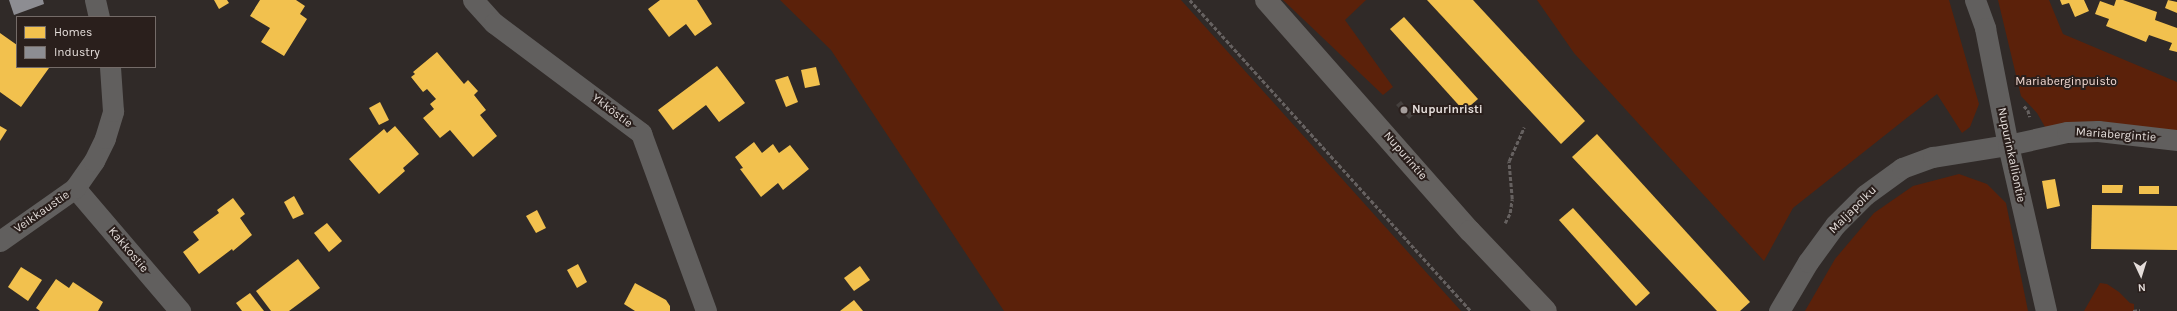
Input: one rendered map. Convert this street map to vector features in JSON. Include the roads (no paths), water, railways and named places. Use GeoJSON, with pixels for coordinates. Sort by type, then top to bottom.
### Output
{"type":"FeatureCollection","features":[{"type":"Feature","properties":{"kind":"main road","name":"Nupurintie"},"geometry":{"type":"LineString","coordinates":[[1266,0],[1470,231],[1546,311]]}},
{"type":"Feature","properties":{"kind":"street"},"geometry":{"type":"LineString","coordinates":[[95,0],[99,16]]}},
{"type":"Feature","properties":{"kind":"street","name":"Ykköstie"},"geometry":{"type":"LineString","coordinates":[[473,0],[494,23],[641,133],[706,311]]}},
{"type":"Feature","properties":{"kind":"street","name":"Nupurinkalliontie"},"geometry":{"type":"LineString","coordinates":[[1975,0],[1985,28],[2008,145],[2046,311]]}},
{"type":"Feature","properties":{"kind":"street","name":"Veikkaustie"},"geometry":{"type":"LineString","coordinates":[[0,241],[75,188],[94,161],[105,138],[113,112],[110,68]]}},
{"type":"Feature","properties":{"kind":"street","name":"Mariabergintie"},"geometry":{"type":"LineString","coordinates":[[2008,145],[2067,132],[2098,131],[2177,140]]}},
{"type":"Feature","properties":{"kind":"street","name":"Maljapolku"},"geometry":{"type":"LineString","coordinates":[[1779,311],[1808,262],[1835,225],[1865,195],[1902,168],[1934,157],[2008,145]]}},
{"type":"Feature","properties":{"kind":"street","name":"Kakkostie"},"geometry":{"type":"LineString","coordinates":[[75,188],[180,311]]}},
{"type":"Feature","properties":{"kind":"place","name":"Nupurinristi"},"geometry":{"type":"Point","coordinates":[1404,110]}},
{"type":"Feature","properties":{"kind":"park label","name":"Mariaberginpuisto"},"geometry":{"type":"Point","coordinates":[2066,82]}}]}
